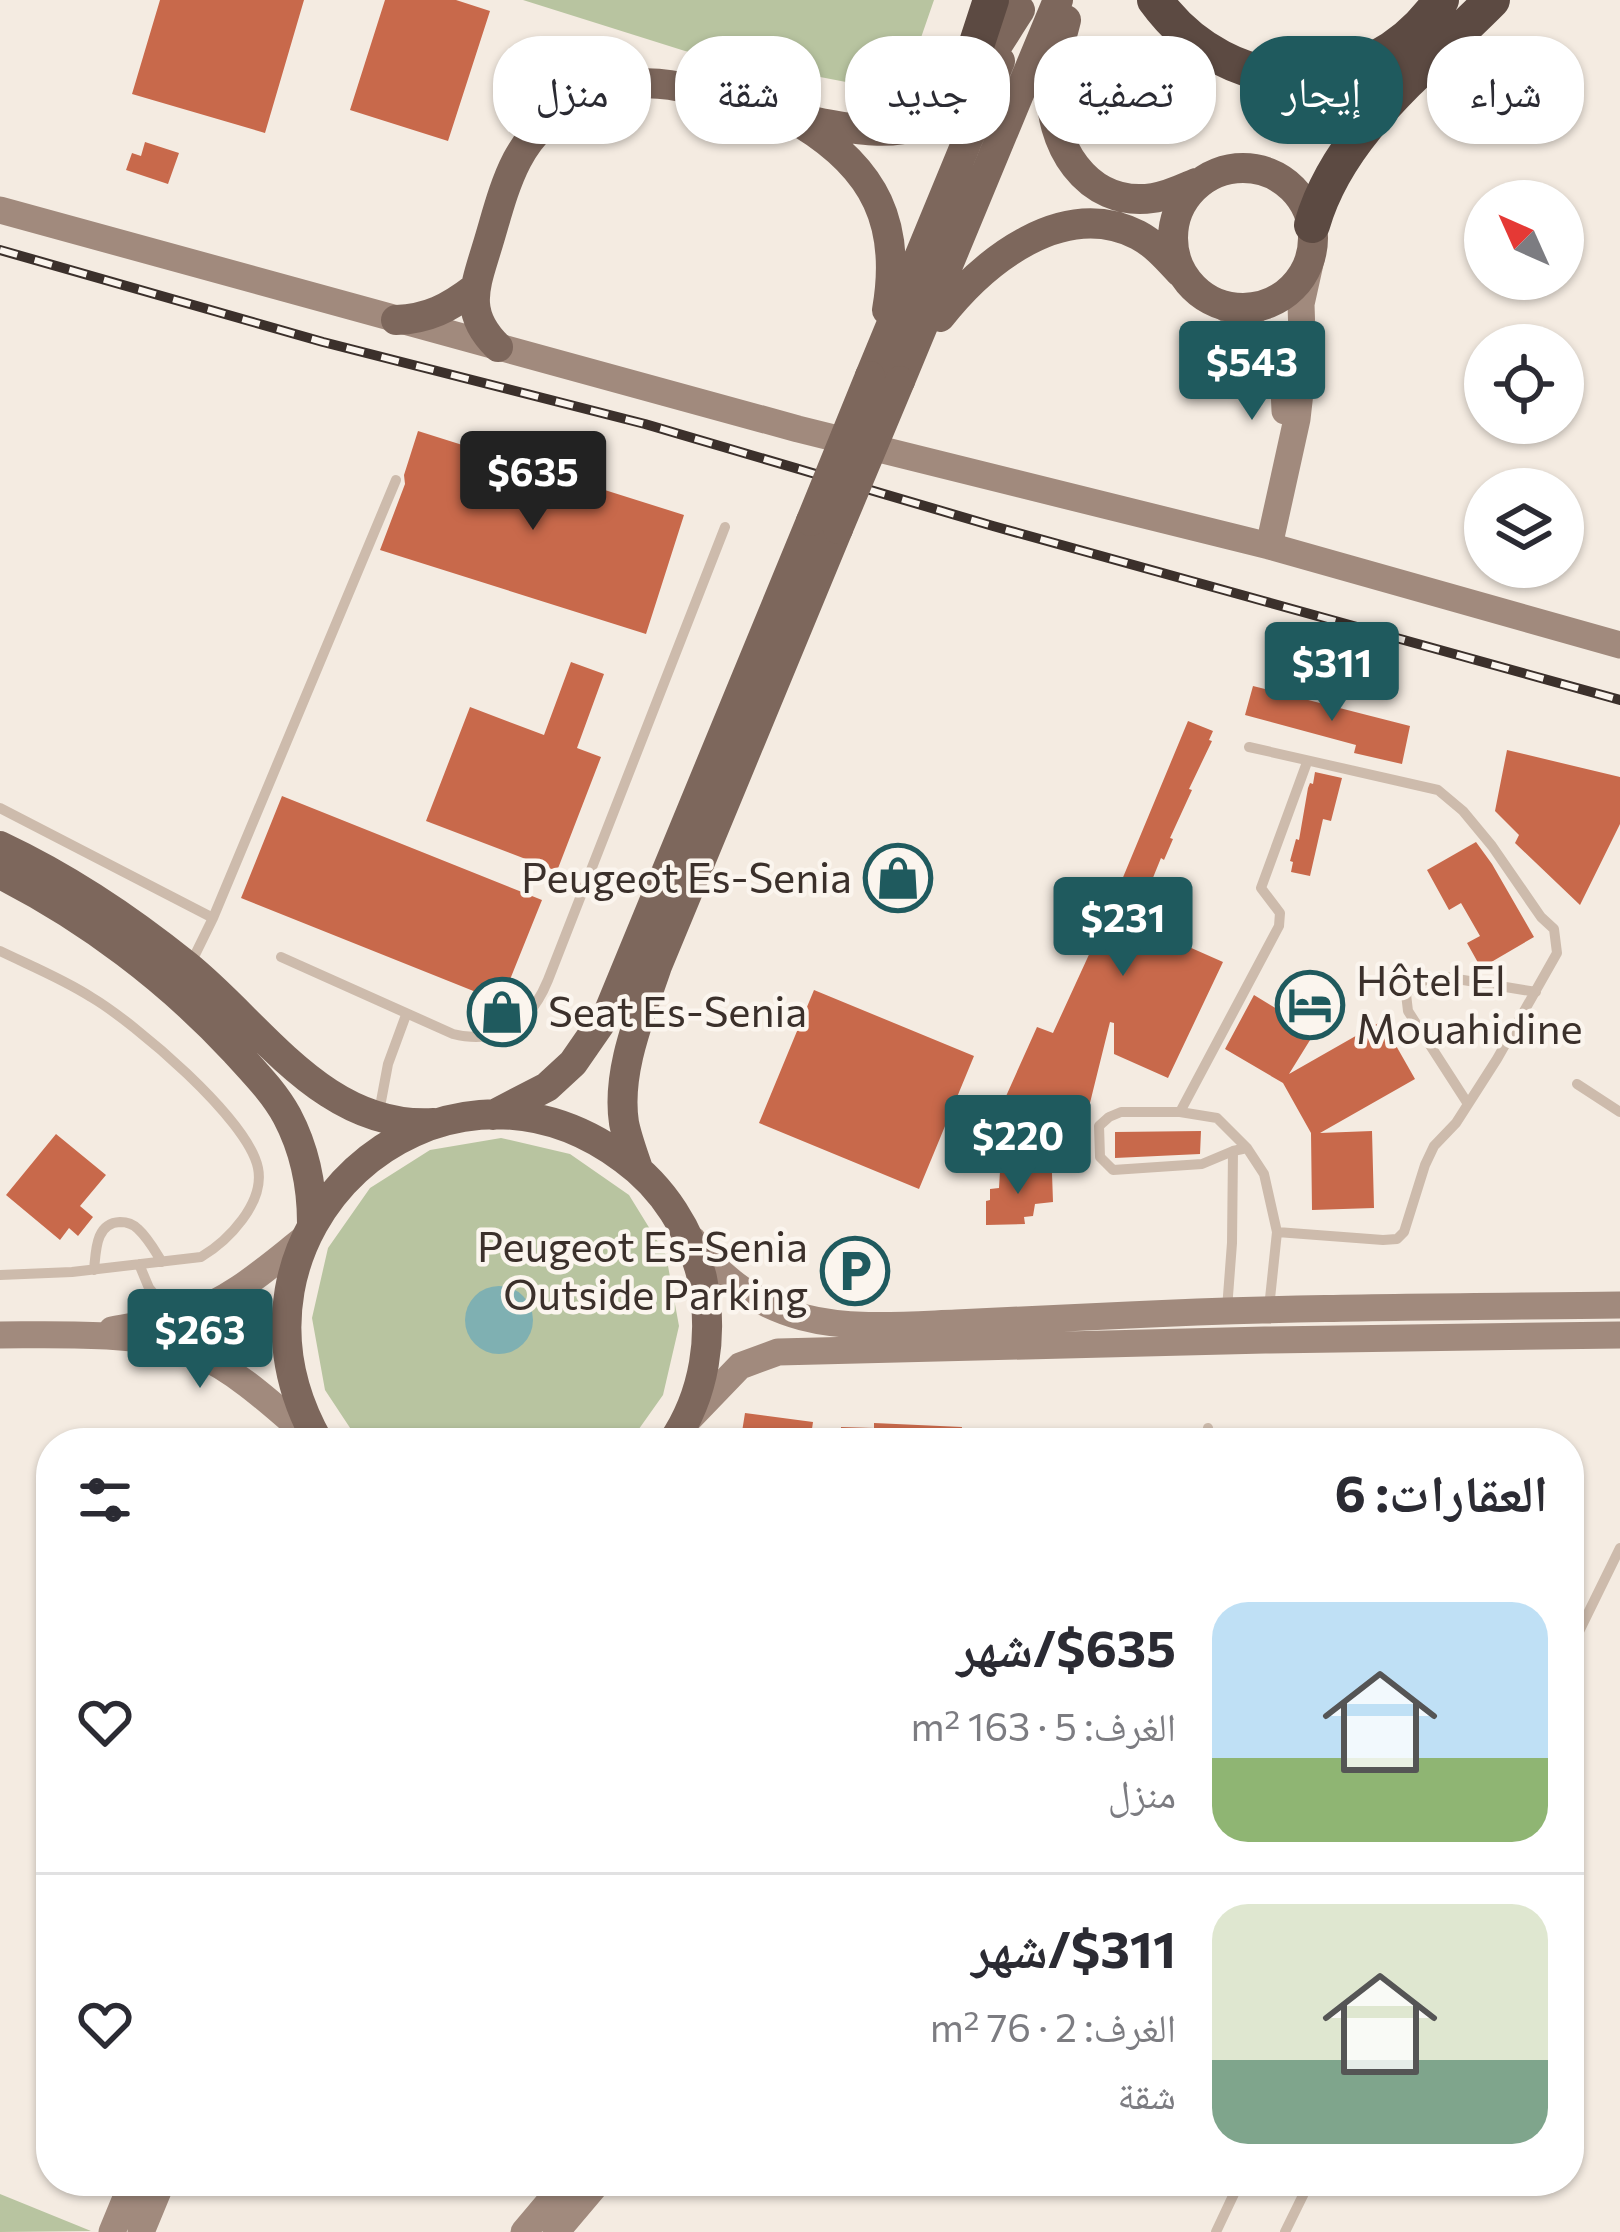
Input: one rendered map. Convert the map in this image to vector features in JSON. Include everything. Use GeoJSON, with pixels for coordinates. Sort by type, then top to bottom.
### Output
{"type":"FeatureCollection","features":[{"type":"Feature","properties":{"kind":"highway"},"geometry":{"type":"LineString","coordinates":[[1156,0],[1186,33],[1214,53],[1272,76],[1305,79],[1336,74],[1399,46],[1424,24],[1441,0]]}},
{"type":"Feature","properties":{"kind":"highway"},"geometry":{"type":"LineString","coordinates":[[1311,242],[1321,194],[1334,169],[1392,99],[1492,0]]}},
{"type":"Feature","properties":{"kind":"highway"},"geometry":{"type":"LineString","coordinates":[[985,36],[1012,3]]}},
{"type":"Feature","properties":{"kind":"main road"},"geometry":{"type":"LineString","coordinates":[[915,351],[1058,0]]}},
{"type":"Feature","properties":{"kind":"main road"},"geometry":{"type":"LineString","coordinates":[[1071,0],[1052,85],[1053,114],[1059,144],[1096,186],[1121,196],[1148,199],[1173,193],[1221,170],[1243,167],[1284,179],[1310,214],[1311,242],[1301,304],[1301,392],[1262,544]]}},
{"type":"Feature","properties":{"kind":"main road"},"geometry":{"type":"LineString","coordinates":[[638,1169],[623,1121],[625,1078],[636,1027],[883,371],[1012,3]]}},
{"type":"Feature","properties":{"kind":"main road"},"geometry":{"type":"LineString","coordinates":[[498,346],[479,323],[475,288],[518,157],[542,127],[573,102],[622,85],[675,86]]}},
{"type":"Feature","properties":{"kind":"main road"},"geometry":{"type":"LineString","coordinates":[[821,136],[844,154],[872,188],[881,208],[891,258],[883,371]]}},
{"type":"Feature","properties":{"kind":"main road"},"geometry":{"type":"LineString","coordinates":[[962,152],[963,144]]}},
{"type":"Feature","properties":{"kind":"main road"},"geometry":{"type":"LineString","coordinates":[[1185,278],[1173,244],[1174,226],[1179,208],[1202,181]]}},
{"type":"Feature","properties":{"kind":"main road"},"geometry":{"type":"LineString","coordinates":[[0,210],[798,429],[1262,544],[1620,645]]}},
{"type":"Feature","properties":{"kind":"main road"},"geometry":{"type":"LineString","coordinates":[[883,371],[915,351],[962,289],[1024,242],[1082,224],[1138,235],[1160,250],[1200,294],[1260,332],[1274,350],[1285,390],[1286,416],[1262,544]]}},
{"type":"Feature","properties":{"kind":"main road"},"geometry":{"type":"LineString","coordinates":[[1220,304],[1257,307],[1275,301],[1303,276],[1311,242]]}},
{"type":"Feature","properties":{"kind":"main road"},"geometry":{"type":"LineString","coordinates":[[396,320],[434,314],[475,288]]}},
{"type":"Feature","properties":{"kind":"main road"},"geometry":{"type":"LineString","coordinates":[[492,1115],[547,1087],[573,1063],[609,1011],[824,525]]}},
{"type":"Feature","properties":{"kind":"main road"},"geometry":{"type":"LineString","coordinates":[[4,857],[94,896],[189,968],[327,1094],[379,1115],[424,1123],[492,1115],[532,1118],[570,1128],[606,1145],[662,1194],[707,1261],[762,1302],[801,1317],[840,1324],[923,1325],[1227,1310],[1620,1305]]}},
{"type":"Feature","properties":{"kind":"main road"},"geometry":{"type":"LineString","coordinates":[[4,857],[51,902],[135,962],[207,1023],[248,1065],[279,1103],[309,1177],[309,1230],[241,1288],[174,1318],[84,1336]]}},
{"type":"Feature","properties":{"kind":"main road"},"geometry":{"type":"LineString","coordinates":[[311,1428],[295,1391],[285,1329],[290,1282],[309,1230],[332,1195],[369,1159],[413,1133],[446,1122]]}},
{"type":"Feature","properties":{"kind":"main road"},"geometry":{"type":"LineString","coordinates":[[681,1223],[698,1261],[707,1302],[704,1364],[682,1428]]}},
{"type":"Feature","properties":{"kind":"main road"},"geometry":{"type":"LineString","coordinates":[[1265,1340],[1269,1309]]}},
{"type":"Feature","properties":{"kind":"main road"},"geometry":{"type":"LineString","coordinates":[[0,1335],[84,1336],[166,1344],[199,1354],[300,1428]]}},
{"type":"Feature","properties":{"kind":"main road"},"geometry":{"type":"LineString","coordinates":[[685,1428],[740,1366],[778,1352],[1620,1335]]}},
{"type":"Feature","properties":{"kind":"main road"},"geometry":{"type":"LineString","coordinates":[[112,2232],[127,2196]]}},
{"type":"Feature","properties":{"kind":"main road"},"geometry":{"type":"LineString","coordinates":[[141,2232],[156,2196]]}},
{"type":"Feature","properties":{"kind":"main road"},"geometry":{"type":"LineString","coordinates":[[524,2232],[554,2196]]}},
{"type":"Feature","properties":{"kind":"main road"},"geometry":{"type":"LineString","coordinates":[[556,2232],[586,2196]]}},
{"type":"Feature","properties":{"kind":"lane"},"geometry":{"type":"LineString","coordinates":[[189,968],[396,480]]}},
{"type":"Feature","properties":{"kind":"lane"},"geometry":{"type":"LineString","coordinates":[[281,957],[453,1034],[477,1038],[511,1030],[522,1022],[538,1003],[725,527]]}},
{"type":"Feature","properties":{"kind":"lane"},"geometry":{"type":"LineString","coordinates":[[1250,747],[1438,790],[1478,829],[1554,929],[1557,952],[1456,1123],[1434,1146],[1410,1217],[1397,1239],[1277,1232]]}},
{"type":"Feature","properties":{"kind":"lane"},"geometry":{"type":"LineString","coordinates":[[1180,1112],[1280,926],[1280,913],[1262,888],[1306,766]]}},
{"type":"Feature","properties":{"kind":"lane"},"geometry":{"type":"LineString","coordinates":[[0,808],[213,918]]}},
{"type":"Feature","properties":{"kind":"lane"},"geometry":{"type":"LineString","coordinates":[[4,857],[26,820]]}},
{"type":"Feature","properties":{"kind":"lane"},"geometry":{"type":"LineString","coordinates":[[0,951],[75,988],[128,1023],[208,1095],[249,1148],[259,1178],[252,1202],[234,1230],[201,1257],[0,1275]]}},
{"type":"Feature","properties":{"kind":"lane"},"geometry":{"type":"LineString","coordinates":[[1468,1104],[1408,1011],[1406,994],[1416,982],[1445,977],[1536,992]]}},
{"type":"Feature","properties":{"kind":"lane"},"geometry":{"type":"LineString","coordinates":[[379,1115],[388,1064],[406,1015]]}},
{"type":"Feature","properties":{"kind":"lane"},"geometry":{"type":"LineString","coordinates":[[1577,1084],[1620,1112]]}},
{"type":"Feature","properties":{"kind":"lane"},"geometry":{"type":"LineString","coordinates":[[1247,1148],[1202,1164],[1113,1170],[1100,1157],[1100,1126],[1121,1112],[1180,1112],[1217,1118],[1247,1148],[1264,1174],[1277,1232],[1269,1309]]}},
{"type":"Feature","properties":{"kind":"lane"},"geometry":{"type":"LineString","coordinates":[[1227,1310],[1233,1150]]}},
{"type":"Feature","properties":{"kind":"lane"},"geometry":{"type":"LineString","coordinates":[[94,1270],[100,1233],[120,1222],[140,1230],[162,1262]]}},
{"type":"Feature","properties":{"kind":"lane"},"geometry":{"type":"LineString","coordinates":[[139,1264],[149,1288],[174,1318]]}},
{"type":"Feature","properties":{"kind":"lane"},"geometry":{"type":"LineString","coordinates":[[1584,1621],[1620,1548]]}},
{"type":"Feature","properties":{"kind":"lane"},"geometry":{"type":"LineString","coordinates":[[1216,2232],[1233,2196]]}},
{"type":"Feature","properties":{"kind":"lane"},"geometry":{"type":"LineString","coordinates":[[1286,2232],[1303,2196]]}},
{"type":"Feature","properties":{"kind":"green space"},"geometry":{"type":"Polygon","coordinates":[[[523,0],[934,0],[922,36],[845,36],[845,82],[821,77],[821,36],[675,36],[675,48],[651,40],[651,36],[637,36],[523,0]]]}},
{"type":"Feature","properties":{"kind":"green space"},"geometry":{"type":"Polygon","coordinates":[[[501,1138],[570,1154],[629,1195],[666,1255],[679,1326],[663,1395],[640,1428],[350,1428],[325,1390],[312,1318],[328,1248],[370,1188],[430,1150],[501,1138]]]}},
{"type":"Feature","properties":{"kind":"green space"},"geometry":{"type":"Polygon","coordinates":[[[0,2194],[91,2231],[0,2232],[0,2194]]]}},
{"type":"Feature","properties":{"kind":"water"},"geometry":{"type":"Polygon","coordinates":[[[499,1286],[523,1296],[533,1320],[523,1344],[499,1354],[475,1344],[465,1320],[475,1296],[499,1286]]]}},
{"type":"Feature","properties":{"kind":"building"},"geometry":{"type":"Polygon","coordinates":[[[160,0],[304,0],[265,133],[132,94],[160,0]]]}},
{"type":"Feature","properties":{"kind":"building"},"geometry":{"type":"Polygon","coordinates":[[[385,0],[456,0],[490,11],[448,141],[350,110],[385,0]]]}},
{"type":"Feature","properties":{"kind":"building"},"geometry":{"type":"Polygon","coordinates":[[[145,142],[179,153],[168,184],[126,170],[132,153],[141,156],[145,142]]]}},
{"type":"Feature","properties":{"kind":"building"},"geometry":{"type":"Polygon","coordinates":[[[418,431],[684,515],[646,634],[380,550],[405,484],[418,431]]]}},
{"type":"Feature","properties":{"kind":"building"},"geometry":{"type":"Polygon","coordinates":[[[571,662],[604,674],[577,748],[601,757],[557,871],[426,821],[470,707],[544,735],[571,662]]]}},
{"type":"Feature","properties":{"kind":"building"},"geometry":{"type":"Polygon","coordinates":[[[1253,686],[1410,726],[1402,764],[1354,753],[1356,745],[1245,715],[1253,686]]]}},
{"type":"Feature","properties":{"kind":"building"},"geometry":{"type":"Polygon","coordinates":[[[1188,721],[1213,731],[1212,741],[1137,924],[1223,962],[1168,1078],[1114,1054],[1114,1023],[1110,1022],[1086,1119],[1042,1117],[1028,1129],[1014,1128],[998,1114],[1037,1027],[1053,1033],[1188,721]]]}},
{"type":"Feature","properties":{"kind":"building"},"geometry":{"type":"Polygon","coordinates":[[[1507,750],[1620,777],[1620,824],[1580,905],[1515,843],[1519,835],[1495,811],[1507,750]]]}},
{"type":"Feature","properties":{"kind":"building"},"geometry":{"type":"Polygon","coordinates":[[[1315,772],[1342,778],[1331,821],[1323,819],[1310,876],[1291,872],[1290,861],[1315,772]]]}},
{"type":"Feature","properties":{"kind":"building"},"geometry":{"type":"Polygon","coordinates":[[[282,796],[542,900],[501,1002],[241,898],[282,796]]]}},
{"type":"Feature","properties":{"kind":"building"},"geometry":{"type":"Polygon","coordinates":[[[1476,842],[1534,937],[1481,968],[1467,943],[1480,936],[1461,903],[1449,910],[1427,870],[1476,842]]]}},
{"type":"Feature","properties":{"kind":"building"},"geometry":{"type":"Polygon","coordinates":[[[814,990],[974,1056],[919,1189],[759,1123],[814,990]]]}},
{"type":"Feature","properties":{"kind":"building"},"geometry":{"type":"Polygon","coordinates":[[[1254,995],[1315,1032],[1289,1074],[1382,1021],[1415,1079],[1320,1133],[1372,1131],[1374,1208],[1312,1210],[1311,1133],[1283,1083],[1225,1049],[1254,995]]]}},
{"type":"Feature","properties":{"kind":"building"},"geometry":{"type":"Polygon","coordinates":[[[1201,1131],[1200,1154],[1115,1158],[1115,1132],[1201,1131]]]}},
{"type":"Feature","properties":{"kind":"building"},"geometry":{"type":"Polygon","coordinates":[[[56,1134],[106,1175],[80,1206],[93,1217],[78,1236],[69,1228],[60,1240],[6,1195],[56,1134]]]}},
{"type":"Feature","properties":{"kind":"building"},"geometry":{"type":"Polygon","coordinates":[[[1000,1171],[1052,1173],[1053,1202],[1035,1204],[1033,1216],[1024,1217],[1025,1224],[986,1225],[986,1201],[990,1189],[999,1188],[1000,1171]]]}},
{"type":"Feature","properties":{"kind":"building"},"geometry":{"type":"Polygon","coordinates":[[[745,1413],[813,1422],[812,1428],[743,1428],[745,1413]]]}},
{"type":"Feature","properties":{"kind":"building"},"geometry":{"type":"Polygon","coordinates":[[[874,1423],[962,1427],[962,1428],[874,1428],[874,1423]]]}},
{"type":"Feature","properties":{"kind":"railway"},"geometry":{"type":"LineString","coordinates":[[0,250],[323,342],[645,424],[1620,700]]}},
{"type":"Feature","properties":{"kind":"place","name":"Peugeot Es-Senia"},"geometry":{"type":"Point","coordinates":[898,878]}},
{"type":"Feature","properties":{"kind":"place","name":"Hôtel El Mouahidine"},"geometry":{"type":"Point","coordinates":[1310,1005]}},
{"type":"Feature","properties":{"kind":"place","name":"Seat Es-Senia"},"geometry":{"type":"Point","coordinates":[502,1012]}},
{"type":"Feature","properties":{"kind":"place","name":"Peugeot Es-Senia Outside Parking"},"geometry":{"type":"Point","coordinates":[855,1271]}}]}
